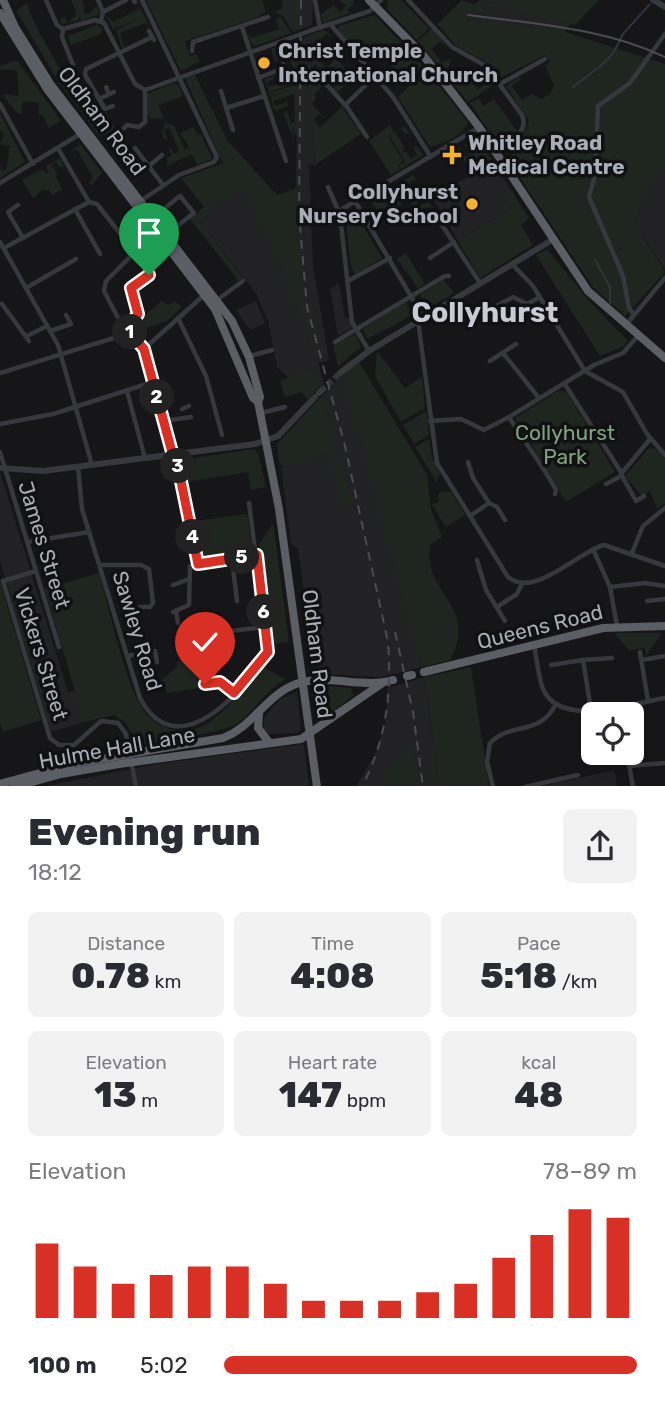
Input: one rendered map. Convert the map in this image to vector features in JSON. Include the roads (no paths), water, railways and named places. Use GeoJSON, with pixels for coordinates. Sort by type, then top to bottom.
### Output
{"type":"FeatureCollection","features":[{"type":"Feature","properties":{"kind":"highway","name":"Oldham Road"},"geometry":{"type":"LineString","coordinates":[[3,0],[38,66],[83,131]]}},
{"type":"Feature","properties":{"kind":"highway"},"geometry":{"type":"LineString","coordinates":[[375,2],[423,55],[479,127],[588,291],[637,337],[665,358]]}},
{"type":"Feature","properties":{"kind":"highway","name":"Oldham Road"},"geometry":{"type":"LineString","coordinates":[[0,13],[34,71],[83,131],[205,294],[222,320],[253,398],[258,402]]}},
{"type":"Feature","properties":{"kind":"highway","name":"Oldham Road"},"geometry":{"type":"LineString","coordinates":[[150,219],[167,234],[217,300],[249,357],[260,397],[258,402],[286,554],[317,786]]}},
{"type":"Feature","properties":{"kind":"highway","name":"Queens Road"},"geometry":{"type":"LineString","coordinates":[[424,672],[617,626],[665,626]]}},
{"type":"Feature","properties":{"kind":"highway"},"geometry":{"type":"LineString","coordinates":[[303,682],[389,681],[310,734]]}},
{"type":"Feature","properties":{"kind":"highway","name":"Hulme Hall Lane"},"geometry":{"type":"LineString","coordinates":[[1,783],[223,738],[240,731],[279,693],[303,682]]}},
{"type":"Feature","properties":{"kind":"highway"},"geometry":{"type":"LineString","coordinates":[[350,682],[358,692],[354,703]]}},
{"type":"Feature","properties":{"kind":"highway"},"geometry":{"type":"LineString","coordinates":[[259,713],[258,728],[268,741]]}},
{"type":"Feature","properties":{"kind":"highway","name":"Hulme Hall Lane"},"geometry":{"type":"LineString","coordinates":[[132,758],[301,739],[310,734]]}},
{"type":"Feature","properties":{"kind":"highway","name":"Hulme Hall Lane"},"geometry":{"type":"LineString","coordinates":[[14,786],[22,780]]}},
{"type":"Feature","properties":{"kind":"street"},"geometry":{"type":"LineString","coordinates":[[46,0],[57,25],[63,29],[73,65]]}},
{"type":"Feature","properties":{"kind":"street"},"geometry":{"type":"LineString","coordinates":[[98,0],[103,12],[101,21]]}},
{"type":"Feature","properties":{"kind":"street"},"geometry":{"type":"LineString","coordinates":[[103,12],[126,0]]}},
{"type":"Feature","properties":{"kind":"street"},"geometry":{"type":"LineString","coordinates":[[138,203],[178,175],[214,162],[217,157],[142,0]]}},
{"type":"Feature","properties":{"kind":"street"},"geometry":{"type":"LineString","coordinates":[[315,0],[320,28]]}},
{"type":"Feature","properties":{"kind":"street"},"geometry":{"type":"LineString","coordinates":[[408,0],[452,47],[480,61],[500,84],[524,120],[523,130],[494,150]]}},
{"type":"Feature","properties":{"kind":"street"},"geometry":{"type":"LineString","coordinates":[[653,0],[665,7]]}},
{"type":"Feature","properties":{"kind":"street"},"geometry":{"type":"LineString","coordinates":[[145,90],[198,67],[320,28],[375,2]]}},
{"type":"Feature","properties":{"kind":"street"},"geometry":{"type":"LineString","coordinates":[[192,51],[193,42],[268,17]]}},
{"type":"Feature","properties":{"kind":"street"},"geometry":{"type":"LineString","coordinates":[[63,29],[101,21]]}},
{"type":"Feature","properties":{"kind":"street"},"geometry":{"type":"LineString","coordinates":[[101,21],[107,26],[135,84],[145,90]]}},
{"type":"Feature","properties":{"kind":"street"},"geometry":{"type":"LineString","coordinates":[[330,24],[337,39],[393,97],[431,157]]}},
{"type":"Feature","properties":{"kind":"street"},"geometry":{"type":"LineString","coordinates":[[242,27],[286,161]]}},
{"type":"Feature","properties":{"kind":"street"},"geometry":{"type":"LineString","coordinates":[[113,106],[105,109],[101,98],[85,75],[86,69],[153,39],[149,31]]}},
{"type":"Feature","properties":{"kind":"street"},"geometry":{"type":"LineString","coordinates":[[634,315],[629,308],[623,276],[593,211],[589,192],[595,175],[600,103],[630,83],[665,34]]}},
{"type":"Feature","properties":{"kind":"street"},"geometry":{"type":"LineString","coordinates":[[500,84],[539,65],[545,59]]}},
{"type":"Feature","properties":{"kind":"street"},"geometry":{"type":"LineString","coordinates":[[258,78],[282,69],[283,64]]}},
{"type":"Feature","properties":{"kind":"street"},"geometry":{"type":"LineString","coordinates":[[316,73],[345,105],[367,137]]}},
{"type":"Feature","properties":{"kind":"street"},"geometry":{"type":"LineString","coordinates":[[345,105],[375,76]]}},
{"type":"Feature","properties":{"kind":"street"},"geometry":{"type":"LineString","coordinates":[[101,98],[111,94],[106,87]]}},
{"type":"Feature","properties":{"kind":"street"},"geometry":{"type":"LineString","coordinates":[[123,129],[128,125],[141,126],[145,122],[145,90]]}},
{"type":"Feature","properties":{"kind":"street"},"geometry":{"type":"LineString","coordinates":[[221,91],[233,130]]}},
{"type":"Feature","properties":{"kind":"street"},"geometry":{"type":"LineString","coordinates":[[226,108],[264,96]]}},
{"type":"Feature","properties":{"kind":"street"},"geometry":{"type":"LineString","coordinates":[[0,105],[33,164]]}},
{"type":"Feature","properties":{"kind":"street"},"geometry":{"type":"LineString","coordinates":[[339,211],[479,127]]}},
{"type":"Feature","properties":{"kind":"street"},"geometry":{"type":"LineString","coordinates":[[0,183],[59,150],[83,131]]}},
{"type":"Feature","properties":{"kind":"street"},"geometry":{"type":"LineString","coordinates":[[517,135],[524,147]]}},
{"type":"Feature","properties":{"kind":"street"},"geometry":{"type":"LineString","coordinates":[[135,148],[163,186]]}},
{"type":"Feature","properties":{"kind":"street"},"geometry":{"type":"LineString","coordinates":[[59,150],[89,202]]}},
{"type":"Feature","properties":{"kind":"street"},"geometry":{"type":"LineString","coordinates":[[149,166],[162,155]]}},
{"type":"Feature","properties":{"kind":"street"},"geometry":{"type":"LineString","coordinates":[[72,183],[77,179]]}},
{"type":"Feature","properties":{"kind":"street"},"geometry":{"type":"LineString","coordinates":[[328,187],[339,211],[352,322],[369,351]]}},
{"type":"Feature","properties":{"kind":"street"},"geometry":{"type":"LineString","coordinates":[[150,219],[180,196],[194,213],[167,234]]}},
{"type":"Feature","properties":{"kind":"street"},"geometry":{"type":"LineString","coordinates":[[4,248],[89,202],[97,204],[131,248],[130,257],[106,281],[104,289],[110,306],[144,349],[174,454],[198,564]]}},
{"type":"Feature","properties":{"kind":"street"},"geometry":{"type":"LineString","coordinates":[[356,203],[412,295],[421,319],[430,421],[437,463],[500,568],[515,583],[531,585],[604,545],[665,566]]}},
{"type":"Feature","properties":{"kind":"street"},"geometry":{"type":"LineString","coordinates":[[19,205],[8,212],[23,238]]}},
{"type":"Feature","properties":{"kind":"street"},"geometry":{"type":"LineString","coordinates":[[75,209],[100,254]]}},
{"type":"Feature","properties":{"kind":"street"},"geometry":{"type":"LineString","coordinates":[[442,225],[480,284]]}},
{"type":"Feature","properties":{"kind":"street"},"geometry":{"type":"LineString","coordinates":[[340,373],[369,351],[552,240]]}},
{"type":"Feature","properties":{"kind":"street"},"geometry":{"type":"LineString","coordinates":[[0,242],[62,354],[92,465]]}},
{"type":"Feature","properties":{"kind":"street"},"geometry":{"type":"LineString","coordinates":[[430,258],[454,242]]}},
{"type":"Feature","properties":{"kind":"street"},"geometry":{"type":"LineString","coordinates":[[26,288],[74,260],[68,254]]}},
{"type":"Feature","properties":{"kind":"street"},"geometry":{"type":"LineString","coordinates":[[348,282],[390,258]]}},
{"type":"Feature","properties":{"kind":"street"},"geometry":{"type":"LineString","coordinates":[[0,373],[117,337],[138,314],[131,295],[132,287],[165,259]]}},
{"type":"Feature","properties":{"kind":"street"},"geometry":{"type":"LineString","coordinates":[[512,264],[540,297],[585,371],[594,379],[623,392],[651,438],[665,455]]}},
{"type":"Feature","properties":{"kind":"street"},"geometry":{"type":"LineString","coordinates":[[335,342],[449,276]]}},
{"type":"Feature","properties":{"kind":"street"},"geometry":{"type":"LineString","coordinates":[[625,326],[665,278]]}},
{"type":"Feature","properties":{"kind":"street"},"geometry":{"type":"LineString","coordinates":[[217,300],[243,281]]}},
{"type":"Feature","properties":{"kind":"street"},"geometry":{"type":"LineString","coordinates":[[144,349],[205,294]]}},
{"type":"Feature","properties":{"kind":"street"},"geometry":{"type":"LineString","coordinates":[[7,297],[1,305],[28,339],[49,328],[71,324],[66,315]]}},
{"type":"Feature","properties":{"kind":"street"},"geometry":{"type":"LineString","coordinates":[[484,313],[513,297],[524,304],[540,297]]}},
{"type":"Feature","properties":{"kind":"street"},"geometry":{"type":"LineString","coordinates":[[178,318],[206,376],[222,435]]}},
{"type":"Feature","properties":{"kind":"street"},"geometry":{"type":"LineString","coordinates":[[430,421],[461,419],[484,430],[626,350],[637,337]]}},
{"type":"Feature","properties":{"kind":"street"},"geometry":{"type":"LineString","coordinates":[[491,361],[516,344]]}},
{"type":"Feature","properties":{"kind":"street"},"geometry":{"type":"LineString","coordinates":[[249,357],[272,350]]}},
{"type":"Feature","properties":{"kind":"street"},"geometry":{"type":"LineString","coordinates":[[503,353],[540,398]]}},
{"type":"Feature","properties":{"kind":"street"},"geometry":{"type":"LineString","coordinates":[[0,424],[77,408],[153,382]]}},
{"type":"Feature","properties":{"kind":"street"},"geometry":{"type":"LineString","coordinates":[[564,383],[636,501],[644,496]]}},
{"type":"Feature","properties":{"kind":"street"},"geometry":{"type":"LineString","coordinates":[[127,391],[145,458]]}},
{"type":"Feature","properties":{"kind":"street"},"geometry":{"type":"LineString","coordinates":[[2,468],[37,472],[266,440],[280,434],[318,394]]}},
{"type":"Feature","properties":{"kind":"street"},"geometry":{"type":"LineString","coordinates":[[261,413],[285,407]]}},
{"type":"Feature","properties":{"kind":"street"},"geometry":{"type":"LineString","coordinates":[[164,421],[190,417],[186,408]]}},
{"type":"Feature","properties":{"kind":"street"},"geometry":{"type":"LineString","coordinates":[[509,417],[529,445],[535,461],[550,479],[556,490],[555,494]]}},
{"type":"Feature","properties":{"kind":"street"},"geometry":{"type":"LineString","coordinates":[[606,484],[621,474],[651,438]]}},
{"type":"Feature","properties":{"kind":"street","name":"James Street"},"geometry":{"type":"LineString","coordinates":[[0,452],[2,468],[59,647]]}},
{"type":"Feature","properties":{"kind":"street"},"geometry":{"type":"LineString","coordinates":[[468,462],[473,478],[489,503],[497,507],[505,520]]}},
{"type":"Feature","properties":{"kind":"street","name":"Sawley Road"},"geometry":{"type":"LineString","coordinates":[[78,467],[80,500],[146,709],[153,717],[170,725],[198,724],[212,715],[268,652],[267,627],[249,503]]}},
{"type":"Feature","properties":{"kind":"street"},"geometry":{"type":"LineString","coordinates":[[470,516],[489,503]]}},
{"type":"Feature","properties":{"kind":"street"},"geometry":{"type":"LineString","coordinates":[[632,553],[643,526],[665,508]]}},
{"type":"Feature","properties":{"kind":"street"},"geometry":{"type":"LineString","coordinates":[[27,542],[89,532]]}},
{"type":"Feature","properties":{"kind":"street"},"geometry":{"type":"LineString","coordinates":[[593,549],[610,587],[617,626]]}},
{"type":"Feature","properties":{"kind":"street"},"geometry":{"type":"LineString","coordinates":[[178,623],[175,612],[185,609],[190,601],[189,567],[257,555]]}},
{"type":"Feature","properties":{"kind":"street"},"geometry":{"type":"LineString","coordinates":[[232,559],[237,601]]}},
{"type":"Feature","properties":{"kind":"street"},"geometry":{"type":"LineString","coordinates":[[477,560],[486,590],[505,621]]}},
{"type":"Feature","properties":{"kind":"street"},"geometry":{"type":"LineString","coordinates":[[100,565],[141,565],[149,569],[153,603],[150,607],[140,607]]}},
{"type":"Feature","properties":{"kind":"street","name":"Vickers Street"},"geometry":{"type":"LineString","coordinates":[[36,571],[3,580],[50,738],[59,745],[74,746],[95,724],[113,721],[123,727],[132,758]]}},
{"type":"Feature","properties":{"kind":"street"},"geometry":{"type":"LineString","coordinates":[[173,585],[189,579]]}},
{"type":"Feature","properties":{"kind":"street"},"geometry":{"type":"LineString","coordinates":[[610,587],[645,583],[665,586]]}},
{"type":"Feature","properties":{"kind":"street"},"geometry":{"type":"LineString","coordinates":[[496,607],[517,594],[522,584]]}},
{"type":"Feature","properties":{"kind":"street"},"geometry":{"type":"LineString","coordinates":[[647,601],[665,599]]}},
{"type":"Feature","properties":{"kind":"street"},"geometry":{"type":"LineString","coordinates":[[214,615],[215,629],[221,632],[267,627]]}},
{"type":"Feature","properties":{"kind":"street"},"geometry":{"type":"LineString","coordinates":[[534,645],[543,688],[556,704],[569,710],[581,711]]}},
{"type":"Feature","properties":{"kind":"street"},"geometry":{"type":"LineString","coordinates":[[178,650],[197,650],[220,682],[234,693]]}},
{"type":"Feature","properties":{"kind":"street"},"geometry":{"type":"LineString","coordinates":[[128,656],[155,651],[157,662]]}},
{"type":"Feature","properties":{"kind":"street"},"geometry":{"type":"LineString","coordinates":[[640,652],[648,701]]}},
{"type":"Feature","properties":{"kind":"street"},"geometry":{"type":"LineString","coordinates":[[642,660],[665,656]]}},
{"type":"Feature","properties":{"kind":"street"},"geometry":{"type":"LineString","coordinates":[[551,665],[612,658]]}},
{"type":"Feature","properties":{"kind":"street"},"geometry":{"type":"LineString","coordinates":[[583,660],[590,702]]}},
{"type":"Feature","properties":{"kind":"street"},"geometry":{"type":"LineString","coordinates":[[205,684],[220,682]]}},
{"type":"Feature","properties":{"kind":"street"},"geometry":{"type":"LineString","coordinates":[[641,702],[665,698]]}},
{"type":"Feature","properties":{"kind":"street"},"geometry":{"type":"LineString","coordinates":[[493,786],[487,762],[490,743],[508,732],[540,724],[556,704]]}},
{"type":"Feature","properties":{"kind":"street"},"geometry":{"type":"LineString","coordinates":[[132,758],[136,786]]}},
{"type":"Feature","properties":{"kind":"street"},"geometry":{"type":"LineString","coordinates":[[633,786],[629,766],[665,763]]}},
{"type":"Feature","properties":{"kind":"street"},"geometry":{"type":"LineString","coordinates":[[525,786],[578,775]]}},
{"type":"Feature","properties":{"kind":"waterway"},"geometry":{"type":"LineString","coordinates":[[573,87],[603,64],[614,52],[623,34],[650,4]]}},
{"type":"Feature","properties":{"kind":"waterway"},"geometry":{"type":"LineString","coordinates":[[595,260],[610,287],[610,303]]}},
{"type":"Feature","properties":{"kind":"tunnel"},"geometry":{"type":"LineString","coordinates":[[321,391],[340,373]]}},
{"type":"Feature","properties":{"kind":"tram line"},"geometry":{"type":"LineString","coordinates":[[468,15],[593,33],[665,57]]}},
{"type":"Feature","properties":{"kind":"railway"},"geometry":{"type":"LineString","coordinates":[[301,0],[299,215],[307,307],[345,446],[388,642],[386,716],[377,752],[362,786]]}},
{"type":"Feature","properties":{"kind":"railway"},"geometry":{"type":"LineString","coordinates":[[395,632],[413,712],[423,786]]}},
{"type":"Feature","properties":{"kind":"place","name":"Christ Temple International Church"},"geometry":{"type":"Point","coordinates":[264,63]}},
{"type":"Feature","properties":{"kind":"place","name":"Whitley Road Medical Centre"},"geometry":{"type":"Point","coordinates":[452,155]}},
{"type":"Feature","properties":{"kind":"place","name":"Collyhurst Nursery School"},"geometry":{"type":"Point","coordinates":[472,204]}},
{"type":"Feature","properties":{"kind":"district","name":"Collyhurst"},"geometry":{"type":"Point","coordinates":[485,312]}},
{"type":"Feature","properties":{"kind":"park label","name":"Collyhurst Park"},"geometry":{"type":"Point","coordinates":[565,445]}}]}
